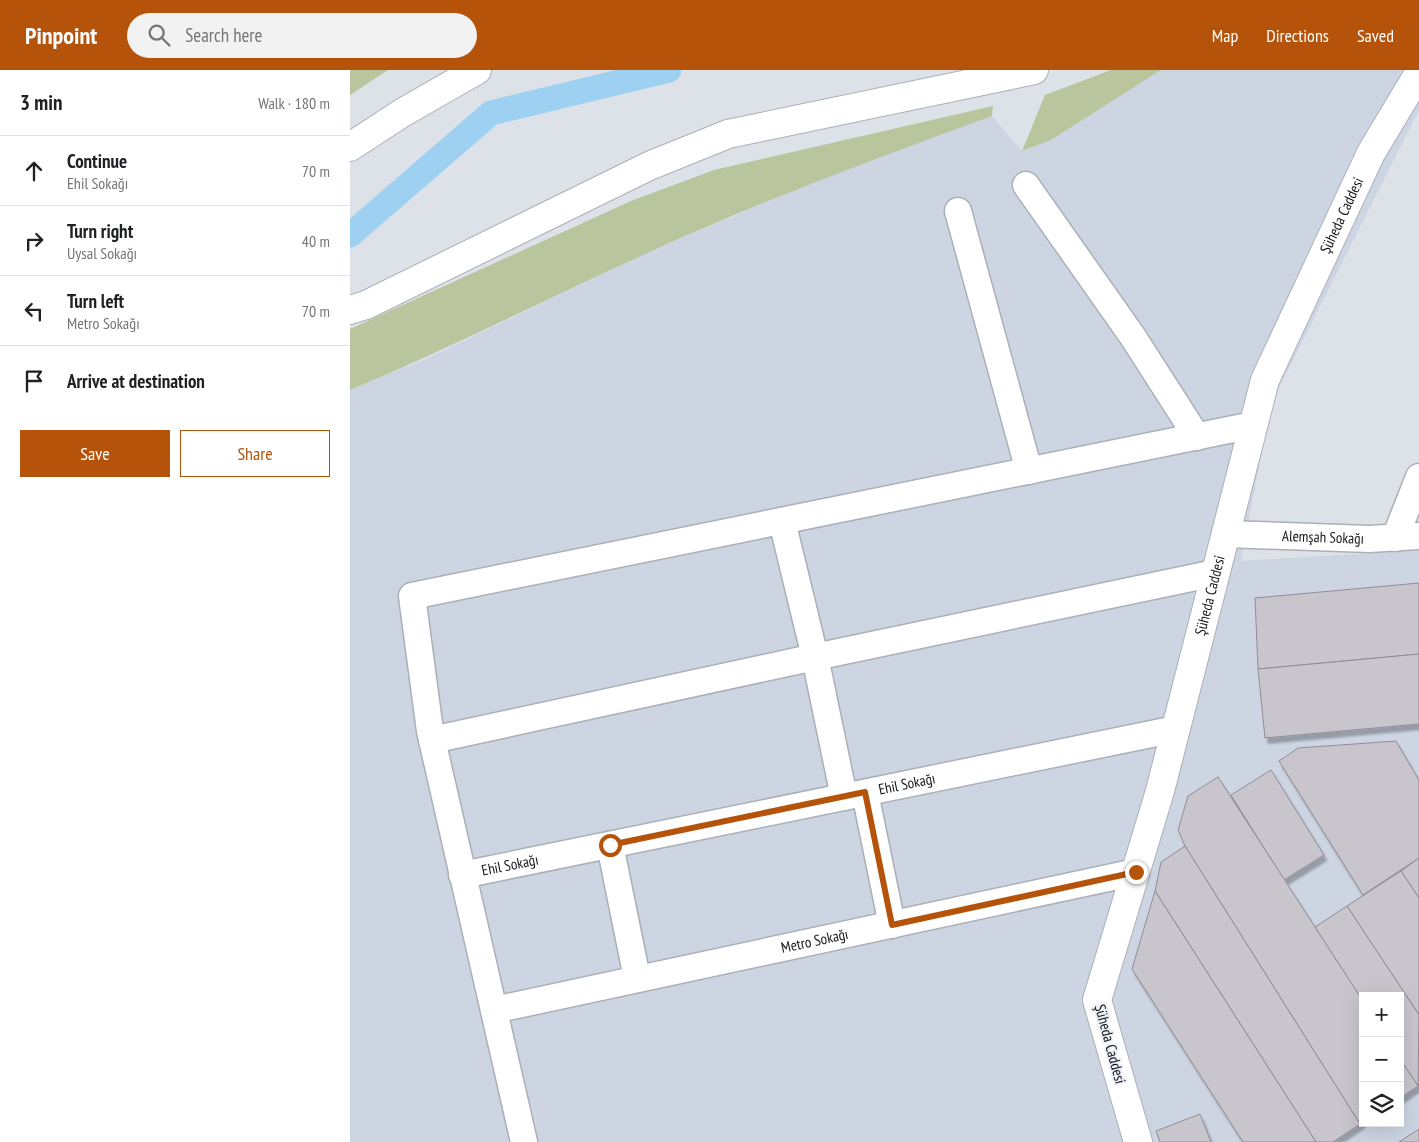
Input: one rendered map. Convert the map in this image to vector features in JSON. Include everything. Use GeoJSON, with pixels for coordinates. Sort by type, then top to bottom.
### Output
{"type":"FeatureCollection","features":[{"type":"Feature","properties":{"kind":"street"},"geometry":{"type":"LineString","coordinates":[[350,147],[402,113],[477,70]]}},
{"type":"Feature","properties":{"kind":"street"},"geometry":{"type":"LineString","coordinates":[[350,310],[366,305],[648,166],[728,134],[932,90],[996,73],[1034,70]]}},
{"type":"Feature","properties":{"kind":"street","name":"Şüheda Caddesi"},"geometry":{"type":"LineString","coordinates":[[1138,1142],[1097,1000],[1160,791],[1265,380],[1371,153],[1419,73]]}},
{"type":"Feature","properties":{"kind":"street"},"geometry":{"type":"LineString","coordinates":[[1026,185],[1132,337],[1197,437]]}},
{"type":"Feature","properties":{"kind":"street"},"geometry":{"type":"LineString","coordinates":[[958,211],[1029,471]]}},
{"type":"Feature","properties":{"kind":"street"},"geometry":{"type":"LineString","coordinates":[[524,1142],[432,740],[412,596],[1253,425]]}},
{"type":"Feature","properties":{"kind":"street"},"geometry":{"type":"LineString","coordinates":[[1407,537],[1419,477]]}},
{"type":"Feature","properties":{"kind":"street"},"geometry":{"type":"LineString","coordinates":[[782,521],[814,657],[892,925]]}},
{"type":"Feature","properties":{"kind":"street","name":"Alemşah Sokağı"},"geometry":{"type":"LineString","coordinates":[[1225,534],[1407,537]]}},
{"type":"Feature","properties":{"kind":"street"},"geometry":{"type":"LineString","coordinates":[[432,740],[1215,573]]}},
{"type":"Feature","properties":{"kind":"street","name":"Ehil Sokağı"},"geometry":{"type":"LineString","coordinates":[[462,875],[1176,729]]}},
{"type":"Feature","properties":{"kind":"street"},"geometry":{"type":"LineString","coordinates":[[610,845],[636,978]]}},
{"type":"Feature","properties":{"kind":"street","name":"Metro Sokağı"},"geometry":{"type":"LineString","coordinates":[[494,1010],[1136,872]]}},
{"type":"Feature","properties":{"kind":"shaded area"},"geometry":{"type":"Polygon","coordinates":[[[1161,70],[1419,70],[1419,110],[1271,404],[1241,561],[1419,550],[1419,1142],[350,1142],[350,390],[428,358],[642,255],[828,176],[992,116],[1022,151],[1051,140],[1161,70]]]}},
{"type":"Feature","properties":{"kind":"green space"},"geometry":{"type":"Polygon","coordinates":[[[350,70],[388,70],[350,95],[350,70]]]}},
{"type":"Feature","properties":{"kind":"green space"},"geometry":{"type":"Polygon","coordinates":[[[1111,70],[1161,70],[1051,140],[1022,151],[1045,95],[1111,70]]]}},
{"type":"Feature","properties":{"kind":"green space"},"geometry":{"type":"Polygon","coordinates":[[[993,106],[992,116],[859,165],[728,218],[424,358],[350,390],[350,329],[631,201],[714,170],[993,106]]]}},
{"type":"Feature","properties":{"kind":"building"},"geometry":{"type":"Polygon","coordinates":[[[1419,583],[1419,654],[1258,669],[1255,598],[1419,583]]]}},
{"type":"Feature","properties":{"kind":"building"},"geometry":{"type":"Polygon","coordinates":[[[1419,654],[1419,724],[1265,738],[1258,669],[1419,654]]]}},
{"type":"Feature","properties":{"kind":"building"},"geometry":{"type":"Polygon","coordinates":[[[1396,741],[1419,780],[1419,858],[1363,895],[1279,761],[1298,748],[1396,741]]]}},
{"type":"Feature","properties":{"kind":"building"},"geometry":{"type":"Polygon","coordinates":[[[1271,770],[1324,855],[1284,880],[1231,795],[1271,770]]]}},
{"type":"Feature","properties":{"kind":"building"},"geometry":{"type":"Polygon","coordinates":[[[1218,777],[1359,995],[1359,1122],[1185,846],[1178,830],[1188,796],[1218,777]]]}},
{"type":"Feature","properties":{"kind":"building"},"geometry":{"type":"Polygon","coordinates":[[[1185,846],[1359,1125],[1333,1142],[1316,1142],[1155,891],[1161,862],[1185,846]]]}},
{"type":"Feature","properties":{"kind":"building"},"geometry":{"type":"Polygon","coordinates":[[[1419,858],[1419,898],[1401,871],[1419,858]]]}},
{"type":"Feature","properties":{"kind":"building"},"geometry":{"type":"Polygon","coordinates":[[[1401,871],[1419,898],[1419,1015],[1404,992],[1347,906],[1401,871]]]}},
{"type":"Feature","properties":{"kind":"building"},"geometry":{"type":"Polygon","coordinates":[[[1155,891],[1316,1142],[1243,1142],[1132,969],[1155,891]]]}},
{"type":"Feature","properties":{"kind":"building"},"geometry":{"type":"Polygon","coordinates":[[[1347,906],[1404,992],[1359,992],[1359,995],[1315,927],[1347,906]]]}},
{"type":"Feature","properties":{"kind":"building"},"geometry":{"type":"Polygon","coordinates":[[[1404,992],[1419,1015],[1418,1086],[1404,1065],[1404,992]]]}},
{"type":"Feature","properties":{"kind":"building"},"geometry":{"type":"Polygon","coordinates":[[[1404,1065],[1418,1086],[1404,1095],[1404,1065]]]}},
{"type":"Feature","properties":{"kind":"building"},"geometry":{"type":"Polygon","coordinates":[[[1200,1114],[1211,1142],[1160,1142],[1156,1131],[1200,1114]]]}},
{"type":"Feature","properties":{"kind":"building"},"geometry":{"type":"Polygon","coordinates":[[[1419,1129],[1419,1142],[1399,1142],[1419,1129]]]}},
{"type":"Feature","properties":{"kind":"waterway"},"geometry":{"type":"LineString","coordinates":[[350,235],[491,113],[669,70]]}},
{"type":"Feature","properties":{"kind":"route"},"geometry":{"type":"LineString","coordinates":[[610,845],[865,792],[892,925],[1136,872]]}}]}
